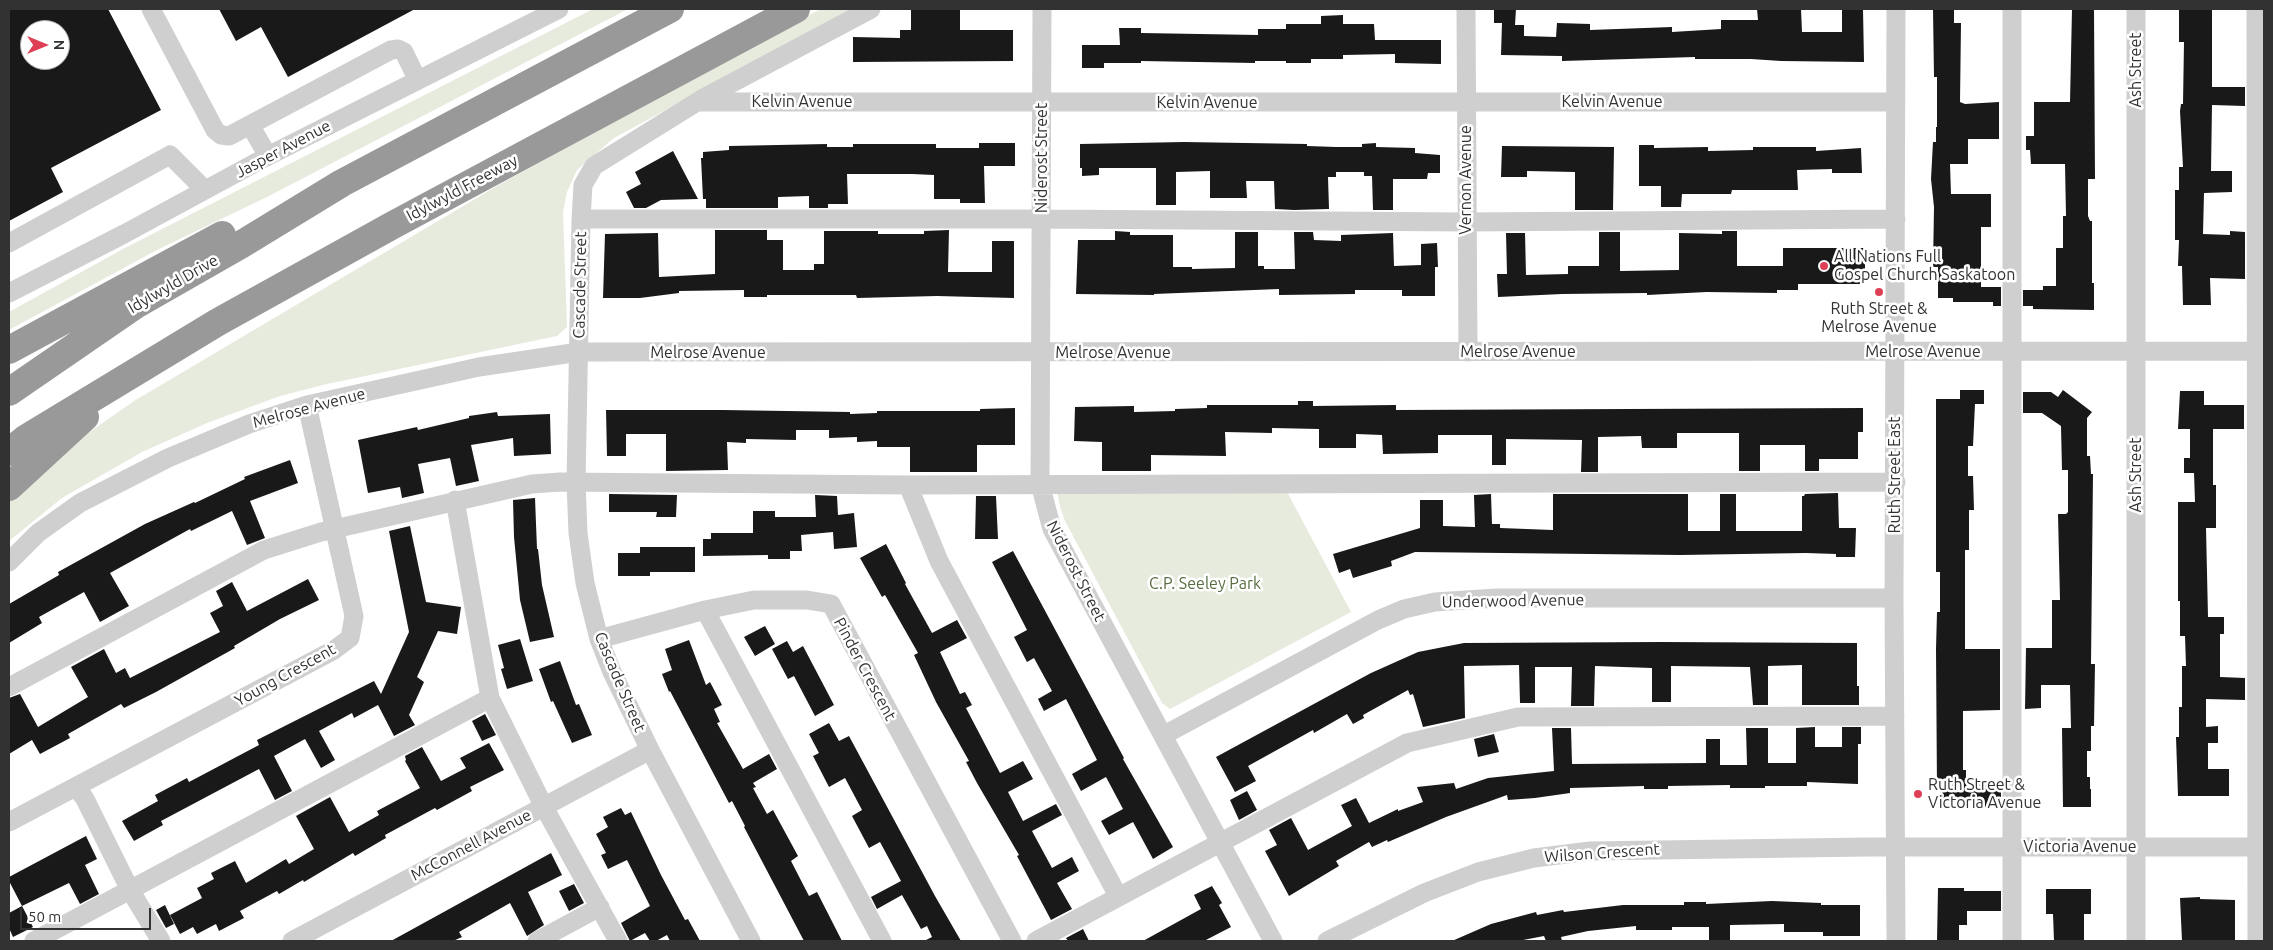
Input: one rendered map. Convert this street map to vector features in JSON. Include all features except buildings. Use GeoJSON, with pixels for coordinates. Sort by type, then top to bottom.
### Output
{"type":"FeatureCollection","features":[{"type":"Feature","properties":{"kind":"highway"},"geometry":{"type":"LineString","coordinates":[[9,350],[238,226],[342,183],[670,9]]}},
{"type":"Feature","properties":{"kind":"highway","name":"Idylwyld Freeway"},"geometry":{"type":"LineString","coordinates":[[133,374],[218,322],[325,262],[796,9]]}},
{"type":"Feature","properties":{"kind":"highway","name":"Idylwyld Drive"},"geometry":{"type":"LineString","coordinates":[[9,392],[137,304],[242,244],[342,183]]}},
{"type":"Feature","properties":{"kind":"highway"},"geometry":{"type":"LineString","coordinates":[[9,452],[25,439],[133,374]]}},
{"type":"Feature","properties":{"kind":"highway"},"geometry":{"type":"LineString","coordinates":[[9,487],[133,374]]}},
{"type":"Feature","properties":{"kind":"street"},"geometry":{"type":"LineString","coordinates":[[151,9],[215,130],[220,134],[229,136],[391,50],[398,49],[404,52],[417,79]]}},
{"type":"Feature","properties":{"kind":"street","name":"Jasper Avenue"},"geometry":{"type":"LineString","coordinates":[[9,293],[417,79],[559,9]]}},
{"type":"Feature","properties":{"kind":"street"},"geometry":{"type":"LineString","coordinates":[[871,9],[697,102],[594,166],[583,185],[581,219],[1042,219],[1466,222],[1896,219]]}},
{"type":"Feature","properties":{"kind":"street","name":"Niderost Street"},"geometry":{"type":"LineString","coordinates":[[1042,9],[1040,484],[1052,529],[1273,941]]}},
{"type":"Feature","properties":{"kind":"street","name":"Vernon Avenue"},"geometry":{"type":"LineString","coordinates":[[1466,9],[1468,352]]}},
{"type":"Feature","properties":{"kind":"street","name":"Ruth Street East"},"geometry":{"type":"LineString","coordinates":[[1896,9],[1896,482],[1894,598],[1896,941]]}},
{"type":"Feature","properties":{"kind":"street"},"geometry":{"type":"LineString","coordinates":[[2012,9],[2012,941]]}},
{"type":"Feature","properties":{"kind":"street","name":"Ash Street"},"geometry":{"type":"LineString","coordinates":[[2136,9],[2136,941]]}},
{"type":"Feature","properties":{"kind":"street"},"geometry":{"type":"LineString","coordinates":[[2256,9],[2260,351],[2261,847],[2257,941]]}},
{"type":"Feature","properties":{"kind":"street","name":"Kelvin Avenue"},"geometry":{"type":"LineString","coordinates":[[697,102],[1896,102]]}},
{"type":"Feature","properties":{"kind":"street"},"geometry":{"type":"LineString","coordinates":[[250,125],[268,156]]}},
{"type":"Feature","properties":{"kind":"street"},"geometry":{"type":"LineString","coordinates":[[9,243],[170,155],[205,190]]}},
{"type":"Feature","properties":{"kind":"street","name":"Cascade Street"},"geometry":{"type":"LineString","coordinates":[[581,219],[580,352],[576,483],[578,533],[585,584],[599,639],[612,672],[650,750],[751,941]]}},
{"type":"Feature","properties":{"kind":"street","name":"Melrose Avenue"},"geometry":{"type":"LineString","coordinates":[[9,562],[38,533],[80,503],[168,458],[249,424],[307,405],[479,367],[580,352],[2260,351]]}},
{"type":"Feature","properties":{"kind":"street","name":"Young Crescent"},"geometry":{"type":"LineString","coordinates":[[9,822],[334,650],[350,638],[354,616],[307,405]]}},
{"type":"Feature","properties":{"kind":"street"},"geometry":{"type":"LineString","coordinates":[[9,687],[264,550],[335,529],[455,500],[532,484],[908,485],[1896,482]]}},
{"type":"Feature","properties":{"kind":"street"},"geometry":{"type":"LineString","coordinates":[[908,485],[939,561],[1118,896]]}},
{"type":"Feature","properties":{"kind":"street"},"geometry":{"type":"LineString","coordinates":[[455,500],[490,698],[544,807],[618,941]]}},
{"type":"Feature","properties":{"kind":"street","name":"Underwood Avenue"},"geometry":{"type":"LineString","coordinates":[[1164,735],[1378,620],[1404,609],[1435,602],[1497,598],[1894,598]]}},
{"type":"Feature","properties":{"kind":"street","name":"Pinder Crescent"},"geometry":{"type":"LineString","coordinates":[[599,639],[705,610],[754,600],[807,600],[830,604],[1012,941]]}},
{"type":"Feature","properties":{"kind":"street"},"geometry":{"type":"LineString","coordinates":[[705,610],[882,941]]}},
{"type":"Feature","properties":{"kind":"street"},"geometry":{"type":"LineString","coordinates":[[34,941],[490,698]]}},
{"type":"Feature","properties":{"kind":"street"},"geometry":{"type":"LineString","coordinates":[[1036,941],[1407,743],[1518,717],[1895,716]]}},
{"type":"Feature","properties":{"kind":"street","name":"McConnell Avenue"},"geometry":{"type":"LineString","coordinates":[[292,941],[650,750]]}},
{"type":"Feature","properties":{"kind":"street"},"geometry":{"type":"LineString","coordinates":[[76,787],[85,799],[130,890],[161,941]]}},
{"type":"Feature","properties":{"kind":"street","name":"Victoria Avenue"},"geometry":{"type":"LineString","coordinates":[[1895,847],[2261,847]]}},
{"type":"Feature","properties":{"kind":"street","name":"Wilson Crescent"},"geometry":{"type":"LineString","coordinates":[[1327,941],[1442,886],[1478,872],[1534,858],[1644,849],[1895,847]]}},
{"type":"Feature","properties":{"kind":"street"},"geometry":{"type":"LineString","coordinates":[[537,941],[600,907]]}},
{"type":"Feature","properties":{"kind":"green space"},"geometry":{"type":"Polygon","coordinates":[[[593,9],[628,9],[269,196],[157,250],[9,330],[9,312],[123,249],[593,9]]]}},
{"type":"Feature","properties":{"kind":"green space"},"geometry":{"type":"Polygon","coordinates":[[[821,9],[853,9],[614,138],[577,170],[567,192],[563,212],[567,327],[557,336],[327,384],[280,396],[207,423],[142,452],[62,498],[9,541],[9,500],[68,447],[134,401],[497,186],[774,32],[821,9]]]}},
{"type":"Feature","properties":{"kind":"green space","name":"C.P. Seeley Park"},"geometry":{"type":"Polygon","coordinates":[[[1286,490],[1351,612],[1170,709],[1162,703],[1065,521],[1057,491],[1286,490]]]}},
{"type":"Feature","properties":{"kind":"place","name":"All Nations Full Gospel Church Saskatoon"},"geometry":{"type":"Point","coordinates":[1824,266]}},
{"type":"Feature","properties":{"kind":"place","name":"Ruth Street & Melrose Avenue"},"geometry":{"type":"Point","coordinates":[1879,292]}},
{"type":"Feature","properties":{"kind":"place","name":"Ruth Street & Victoria Avenue"},"geometry":{"type":"Point","coordinates":[1918,794]}}]}
